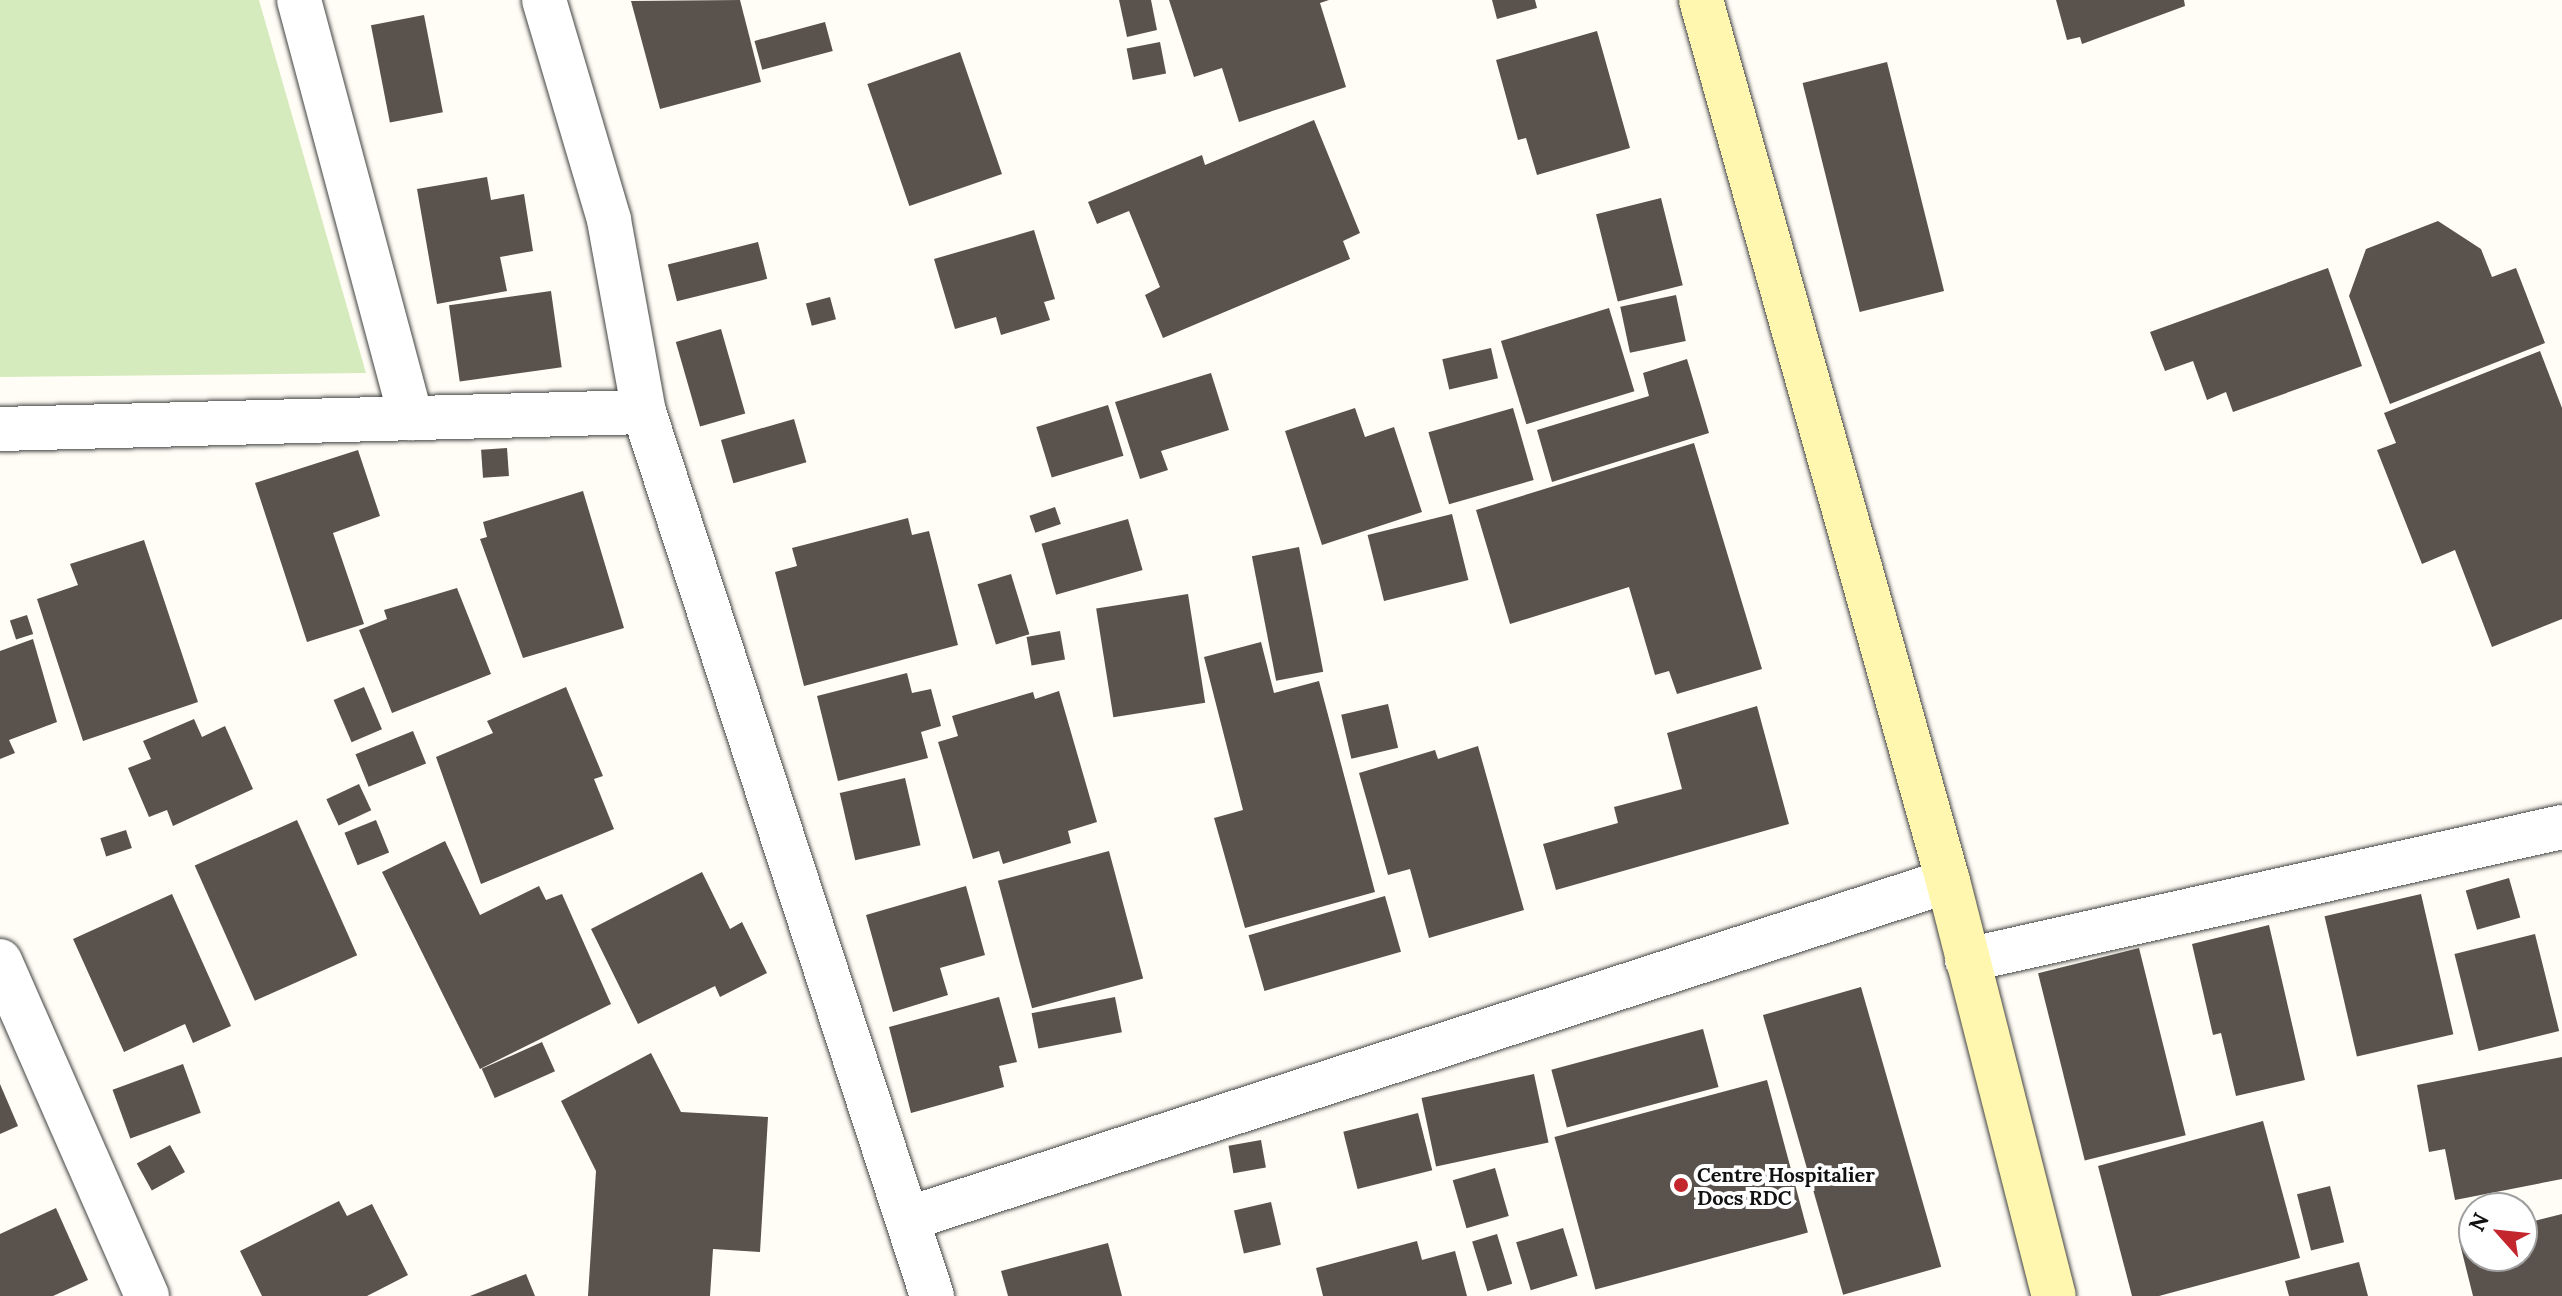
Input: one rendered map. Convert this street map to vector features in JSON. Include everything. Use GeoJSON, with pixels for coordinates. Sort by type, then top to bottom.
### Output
{"type":"FeatureCollection","features":[{"type":"Feature","properties":{"kind":"main road"},"geometry":{"type":"LineString","coordinates":[[1701,0],[1948,881],[2054,1296]]}},
{"type":"Feature","properties":{"kind":"street"},"geometry":{"type":"LineString","coordinates":[[299,0],[411,418]]}},
{"type":"Feature","properties":{"kind":"street"},"geometry":{"type":"LineString","coordinates":[[544,0],[609,220],[644,412],[932,1296]]}},
{"type":"Feature","properties":{"kind":"street"},"geometry":{"type":"LineString","coordinates":[[0,429],[644,412]]}},
{"type":"Feature","properties":{"kind":"street"},"geometry":{"type":"LineString","coordinates":[[1967,960],[2562,827]]}},
{"type":"Feature","properties":{"kind":"street"},"geometry":{"type":"LineString","coordinates":[[907,1219],[1948,881]]}},
{"type":"Feature","properties":{"kind":"street"},"geometry":{"type":"LineString","coordinates":[[0,961],[147,1296]]}},
{"type":"Feature","properties":{"kind":"green space"},"geometry":{"type":"Polygon","coordinates":[[[0,0],[259,0],[366,373],[0,377],[0,0]]]}},
{"type":"Feature","properties":{"kind":"building"},"geometry":{"type":"Polygon","coordinates":[[[740,0],[761,82],[660,109],[631,1],[740,0]]]}},
{"type":"Feature","properties":{"kind":"building"},"geometry":{"type":"Polygon","coordinates":[[[1119,0],[1151,0],[1157,30],[1127,37],[1119,0]]]}},
{"type":"Feature","properties":{"kind":"building"},"geometry":{"type":"Polygon","coordinates":[[[1169,0],[1329,0],[1320,3],[1346,87],[1239,122],[1222,68],[1194,77],[1169,0]]]}},
{"type":"Feature","properties":{"kind":"building"},"geometry":{"type":"Polygon","coordinates":[[[1492,0],[1535,0],[1537,8],[1497,19],[1492,0]]]}},
{"type":"Feature","properties":{"kind":"building"},"geometry":{"type":"Polygon","coordinates":[[[2056,0],[2184,0],[2185,6],[2082,44],[2080,37],[2067,40],[2056,0]]]}},
{"type":"Feature","properties":{"kind":"building"},"geometry":{"type":"Polygon","coordinates":[[[424,15],[443,112],[390,122],[371,25],[424,15]]]}},
{"type":"Feature","properties":{"kind":"building"},"geometry":{"type":"Polygon","coordinates":[[[825,22],[833,51],[762,70],[754,41],[825,22]]]}},
{"type":"Feature","properties":{"kind":"building"},"geometry":{"type":"Polygon","coordinates":[[[1597,31],[1630,148],[1537,175],[1526,138],[1518,140],[1496,60],[1597,31]]]}},
{"type":"Feature","properties":{"kind":"building"},"geometry":{"type":"Polygon","coordinates":[[[1160,42],[1166,73],[1133,80],[1127,48],[1160,42]]]}},
{"type":"Feature","properties":{"kind":"building"},"geometry":{"type":"Polygon","coordinates":[[[960,52],[1002,174],[909,206],[867,84],[960,52]]]}},
{"type":"Feature","properties":{"kind":"building"},"geometry":{"type":"Polygon","coordinates":[[[1887,62],[1944,291],[1860,312],[1803,83],[1887,62]]]}},
{"type":"Feature","properties":{"kind":"building"},"geometry":{"type":"Polygon","coordinates":[[[1314,120],[1360,233],[1343,241],[1350,259],[1163,338],[1145,295],[1160,287],[1129,211],[1097,224],[1088,202],[1202,155],[1205,165],[1314,120]]]}},
{"type":"Feature","properties":{"kind":"building"},"geometry":{"type":"Polygon","coordinates":[[[487,177],[491,200],[524,194],[533,251],[500,257],[507,291],[437,304],[417,189],[487,177]]]}},
{"type":"Feature","properties":{"kind":"building"},"geometry":{"type":"Polygon","coordinates":[[[1661,198],[1683,285],[1618,302],[1596,214],[1661,198]]]}},
{"type":"Feature","properties":{"kind":"building"},"geometry":{"type":"Polygon","coordinates":[[[2438,221],[2481,249],[2492,277],[2516,268],[2545,343],[2390,404],[2349,296],[2366,249],[2438,221]]]}},
{"type":"Feature","properties":{"kind":"building"},"geometry":{"type":"Polygon","coordinates":[[[1034,230],[1055,299],[1044,302],[1050,320],[1001,335],[996,317],[955,329],[934,259],[1034,230]]]}},
{"type":"Feature","properties":{"kind":"building"},"geometry":{"type":"Polygon","coordinates":[[[758,242],[767,279],[677,301],[668,264],[758,242]]]}},
{"type":"Feature","properties":{"kind":"building"},"geometry":{"type":"Polygon","coordinates":[[[2328,268],[2362,366],[2233,412],[2226,392],[2207,400],[2193,361],[2165,371],[2150,332],[2328,268]]]}},
{"type":"Feature","properties":{"kind":"building"},"geometry":{"type":"Polygon","coordinates":[[[551,291],[562,367],[460,382],[449,305],[551,291]]]}},
{"type":"Feature","properties":{"kind":"building"},"geometry":{"type":"Polygon","coordinates":[[[1676,295],[1686,341],[1630,353],[1620,307],[1676,295]]]}},
{"type":"Feature","properties":{"kind":"building"},"geometry":{"type":"Polygon","coordinates":[[[830,297],[836,319],[812,326],[806,303],[830,297]]]}},
{"type":"Feature","properties":{"kind":"building"},"geometry":{"type":"Polygon","coordinates":[[[1609,308],[1634,391],[1526,424],[1501,341],[1609,308]]]}},
{"type":"Feature","properties":{"kind":"building"},"geometry":{"type":"Polygon","coordinates":[[[721,329],[745,414],[700,427],[676,342],[721,329]]]}},
{"type":"Feature","properties":{"kind":"building"},"geometry":{"type":"Polygon","coordinates":[[[1491,348],[1498,378],[1449,389],[1442,359],[1491,348]]]}},
{"type":"Feature","properties":{"kind":"building"},"geometry":{"type":"Polygon","coordinates":[[[2540,351],[2562,408],[2562,619],[2492,647],[2455,550],[2422,564],[2377,450],[2396,443],[2384,413],[2540,351]]]}},
{"type":"Feature","properties":{"kind":"building"},"geometry":{"type":"Polygon","coordinates":[[[1687,359],[1709,433],[1552,482],[1537,430],[1649,396],[1643,373],[1687,359]]]}},
{"type":"Feature","properties":{"kind":"building"},"geometry":{"type":"Polygon","coordinates":[[[1211,373],[1229,430],[1161,451],[1168,470],[1140,479],[1115,402],[1211,373]]]}},
{"type":"Feature","properties":{"kind":"building"},"geometry":{"type":"Polygon","coordinates":[[[1108,405],[1123,456],[1052,478],[1036,427],[1108,405]]]}},
{"type":"Feature","properties":{"kind":"building"},"geometry":{"type":"Polygon","coordinates":[[[1355,408],[1365,437],[1394,427],[1422,512],[1322,545],[1285,431],[1355,408]]]}},
{"type":"Feature","properties":{"kind":"building"},"geometry":{"type":"Polygon","coordinates":[[[1513,408],[1534,480],[1449,504],[1428,432],[1513,408]]]}},
{"type":"Feature","properties":{"kind":"building"},"geometry":{"type":"Polygon","coordinates":[[[794,419],[806,462],[733,483],[721,440],[794,419]]]}},
{"type":"Feature","properties":{"kind":"building"},"geometry":{"type":"Polygon","coordinates":[[[1694,443],[1762,669],[1677,694],[1669,671],[1655,675],[1629,587],[1510,624],[1476,510],[1694,443]]]}},
{"type":"Feature","properties":{"kind":"building"},"geometry":{"type":"Polygon","coordinates":[[[507,448],[509,476],[483,478],[481,450],[507,448]]]}},
{"type":"Feature","properties":{"kind":"building"},"geometry":{"type":"Polygon","coordinates":[[[358,450],[380,516],[333,533],[364,624],[307,642],[255,483],[358,450]]]}},
{"type":"Feature","properties":{"kind":"building"},"geometry":{"type":"Polygon","coordinates":[[[583,491],[624,628],[523,658],[480,539],[487,537],[483,522],[583,491]]]}},
{"type":"Feature","properties":{"kind":"building"},"geometry":{"type":"Polygon","coordinates":[[[1055,507],[1061,524],[1035,533],[1029,516],[1055,507]]]}},
{"type":"Feature","properties":{"kind":"building"},"geometry":{"type":"Polygon","coordinates":[[[1452,514],[1468,580],[1384,601],[1368,535],[1452,514]]]}},
{"type":"Feature","properties":{"kind":"building"},"geometry":{"type":"Polygon","coordinates":[[[908,518],[912,535],[929,531],[958,645],[804,686],[775,572],[797,566],[792,548],[908,518]]]}},
{"type":"Feature","properties":{"kind":"building"},"geometry":{"type":"Polygon","coordinates":[[[1128,519],[1143,570],[1056,595],[1041,544],[1128,519]]]}},
{"type":"Feature","properties":{"kind":"building"},"geometry":{"type":"Polygon","coordinates":[[[144,540],[198,702],[83,741],[37,599],[78,585],[70,564],[144,540]]]}},
{"type":"Feature","properties":{"kind":"building"},"geometry":{"type":"Polygon","coordinates":[[[1299,547],[1323,672],[1276,681],[1252,556],[1299,547]]]}},
{"type":"Feature","properties":{"kind":"building"},"geometry":{"type":"Polygon","coordinates":[[[1011,574],[1029,634],[996,644],[978,584],[1011,574]]]}},
{"type":"Feature","properties":{"kind":"building"},"geometry":{"type":"Polygon","coordinates":[[[457,588],[491,674],[392,713],[359,630],[387,619],[384,610],[457,588]]]}},
{"type":"Feature","properties":{"kind":"building"},"geometry":{"type":"Polygon","coordinates":[[[1188,594],[1205,703],[1113,717],[1096,609],[1188,594]]]}},
{"type":"Feature","properties":{"kind":"building"},"geometry":{"type":"Polygon","coordinates":[[[27,615],[33,634],[16,640],[10,621],[27,615]]]}},
{"type":"Feature","properties":{"kind":"building"},"geometry":{"type":"Polygon","coordinates":[[[1060,631],[1065,660],[1032,665],[1027,637],[1060,631]]]}},
{"type":"Feature","properties":{"kind":"building"},"geometry":{"type":"Polygon","coordinates":[[[33,639],[57,722],[9,740],[15,753],[0,759],[0,651],[33,639]]]}},
{"type":"Feature","properties":{"kind":"building"},"geometry":{"type":"Polygon","coordinates":[[[1261,642],[1274,693],[1319,681],[1375,892],[1245,928],[1214,818],[1243,810],[1204,657],[1261,642]]]}},
{"type":"Feature","properties":{"kind":"building"},"geometry":{"type":"Polygon","coordinates":[[[907,673],[912,693],[931,689],[941,726],[921,732],[928,758],[838,781],[817,696],[907,673]]]}},
{"type":"Feature","properties":{"kind":"building"},"geometry":{"type":"Polygon","coordinates":[[[364,687],[382,729],[352,742],[334,700],[364,687]]]}},
{"type":"Feature","properties":{"kind":"building"},"geometry":{"type":"Polygon","coordinates":[[[566,687],[603,776],[594,779],[614,829],[481,884],[436,757],[493,733],[487,721],[566,687]]]}},
{"type":"Feature","properties":{"kind":"building"},"geometry":{"type":"Polygon","coordinates":[[[1059,691],[1097,822],[1068,831],[1071,843],[1003,864],[999,851],[973,859],[938,742],[958,736],[952,716],[1033,692],[1035,699],[1059,691]]]}},
{"type":"Feature","properties":{"kind":"building"},"geometry":{"type":"Polygon","coordinates":[[[1388,704],[1398,748],[1351,759],[1341,715],[1388,704]]]}},
{"type":"Feature","properties":{"kind":"building"},"geometry":{"type":"Polygon","coordinates":[[[1757,706],[1789,824],[1556,890],[1543,844],[1618,823],[1614,807],[1682,789],[1667,733],[1757,706]]]}},
{"type":"Feature","properties":{"kind":"building"},"geometry":{"type":"Polygon","coordinates":[[[194,719],[202,737],[225,726],[253,789],[173,826],[167,810],[149,817],[128,768],[151,759],[143,741],[194,719]]]}},
{"type":"Feature","properties":{"kind":"building"},"geometry":{"type":"Polygon","coordinates":[[[413,731],[426,763],[369,787],[356,754],[413,731]]]}},
{"type":"Feature","properties":{"kind":"building"},"geometry":{"type":"Polygon","coordinates":[[[1478,746],[1524,910],[1429,938],[1410,869],[1388,875],[1359,773],[1435,750],[1438,759],[1478,746]]]}},
{"type":"Feature","properties":{"kind":"building"},"geometry":{"type":"Polygon","coordinates":[[[905,778],[921,845],[855,860],[840,793],[905,778]]]}},
{"type":"Feature","properties":{"kind":"building"},"geometry":{"type":"Polygon","coordinates":[[[359,784],[371,810],[339,825],[326,799],[359,784]]]}},
{"type":"Feature","properties":{"kind":"building"},"geometry":{"type":"Polygon","coordinates":[[[297,820],[357,955],[255,1001],[195,866],[297,820]]]}},
{"type":"Feature","properties":{"kind":"building"},"geometry":{"type":"Polygon","coordinates":[[[376,820],[389,852],[358,865],[344,833],[376,820]]]}},
{"type":"Feature","properties":{"kind":"building"},"geometry":{"type":"Polygon","coordinates":[[[126,830],[132,848],[106,856],[100,838],[126,830]]]}},
{"type":"Feature","properties":{"kind":"building"},"geometry":{"type":"Polygon","coordinates":[[[445,841],[480,915],[539,886],[546,900],[562,894],[611,1004],[480,1069],[382,872],[445,841]]]}},
{"type":"Feature","properties":{"kind":"building"},"geometry":{"type":"Polygon","coordinates":[[[1109,851],[1143,979],[1032,1008],[998,881],[1109,851]]]}},
{"type":"Feature","properties":{"kind":"building"},"geometry":{"type":"Polygon","coordinates":[[[702,872],[730,929],[742,922],[767,973],[720,997],[715,986],[638,1024],[591,929],[702,872]]]}},
{"type":"Feature","properties":{"kind":"building"},"geometry":{"type":"Polygon","coordinates":[[[2509,878],[2520,917],[2477,930],[2466,890],[2509,878]]]}},
{"type":"Feature","properties":{"kind":"building"},"geometry":{"type":"Polygon","coordinates":[[[966,886],[985,955],[940,968],[948,995],[893,1012],[866,915],[966,886]]]}},
{"type":"Feature","properties":{"kind":"building"},"geometry":{"type":"Polygon","coordinates":[[[172,894],[231,1026],[193,1043],[185,1024],[124,1052],[73,939],[172,894]]]}},
{"type":"Feature","properties":{"kind":"building"},"geometry":{"type":"Polygon","coordinates":[[[2421,894],[2453,1034],[2357,1057],[2325,916],[2421,894]]]}},
{"type":"Feature","properties":{"kind":"building"},"geometry":{"type":"Polygon","coordinates":[[[1385,896],[1401,952],[1264,991],[1249,935],[1385,896]]]}},
{"type":"Feature","properties":{"kind":"building"},"geometry":{"type":"Polygon","coordinates":[[[2269,925],[2305,1080],[2236,1096],[2221,1033],[2213,1035],[2192,944],[2269,925]]]}},
{"type":"Feature","properties":{"kind":"building"},"geometry":{"type":"Polygon","coordinates":[[[2535,934],[2559,1031],[2479,1051],[2454,954],[2535,934]]]}},
{"type":"Feature","properties":{"kind":"building"},"geometry":{"type":"Polygon","coordinates":[[[2139,948],[2186,1135],[2085,1160],[2038,973],[2139,948]]]}},
{"type":"Feature","properties":{"kind":"building"},"geometry":{"type":"Polygon","coordinates":[[[1861,987],[1941,1267],[1843,1295],[1763,1015],[1861,987]]]}},
{"type":"Feature","properties":{"kind":"building"},"geometry":{"type":"Polygon","coordinates":[[[999,997],[1017,1062],[999,1066],[1004,1087],[911,1113],[889,1027],[999,997]]]}},
{"type":"Feature","properties":{"kind":"building"},"geometry":{"type":"Polygon","coordinates":[[[1115,997],[1122,1032],[1038,1049],[1032,1013],[1115,997]]]}},
{"type":"Feature","properties":{"kind":"building"},"geometry":{"type":"Polygon","coordinates":[[[1703,1029],[1719,1087],[1567,1128],[1551,1070],[1703,1029]]]}},
{"type":"Feature","properties":{"kind":"building"},"geometry":{"type":"Polygon","coordinates":[[[542,1042],[555,1071],[495,1098],[482,1069],[542,1042]]]}},
{"type":"Feature","properties":{"kind":"building"},"geometry":{"type":"Polygon","coordinates":[[[651,1053],[681,1112],[768,1117],[760,1252],[713,1249],[710,1296],[588,1296],[596,1171],[561,1101],[651,1053]]]}},
{"type":"Feature","properties":{"kind":"building"},"geometry":{"type":"Polygon","coordinates":[[[2562,1057],[2562,1179],[2496,1192],[2458,1192],[2458,1199],[2455,1200],[2445,1149],[2429,1152],[2417,1085],[2562,1057]]]}},
{"type":"Feature","properties":{"kind":"building"},"geometry":{"type":"Polygon","coordinates":[[[183,1064],[201,1113],[130,1139],[113,1090],[183,1064]]]}},
{"type":"Feature","properties":{"kind":"building"},"geometry":{"type":"Polygon","coordinates":[[[1534,1074],[1549,1142],[1436,1166],[1422,1098],[1534,1074]]]}},
{"type":"Feature","properties":{"kind":"building","name":"Centre Hospitalier Docs RDC"},"geometry":{"type":"Polygon","coordinates":[[[1767,1080],[1808,1233],[1595,1290],[1554,1137],[1767,1080]]]}},
{"type":"Feature","properties":{"kind":"building"},"geometry":{"type":"Polygon","coordinates":[[[0,1084],[18,1126],[0,1134],[0,1084]]]}},
{"type":"Feature","properties":{"kind":"building"},"geometry":{"type":"Polygon","coordinates":[[[1418,1113],[1432,1170],[1358,1189],[1343,1132],[1418,1113]]]}},
{"type":"Feature","properties":{"kind":"building"},"geometry":{"type":"Polygon","coordinates":[[[2263,1121],[2300,1258],[2159,1296],[2132,1296],[2098,1166],[2263,1121]]]}},
{"type":"Feature","properties":{"kind":"building"},"geometry":{"type":"Polygon","coordinates":[[[1261,1140],[1266,1168],[1233,1173],[1229,1146],[1261,1140]]]}},
{"type":"Feature","properties":{"kind":"building"},"geometry":{"type":"Polygon","coordinates":[[[170,1145],[185,1172],[152,1191],[137,1163],[170,1145]]]}},
{"type":"Feature","properties":{"kind":"building"},"geometry":{"type":"Polygon","coordinates":[[[1495,1168],[1509,1216],[1466,1228],[1453,1180],[1495,1168]]]}},
{"type":"Feature","properties":{"kind":"building"},"geometry":{"type":"Polygon","coordinates":[[[2330,1186],[2344,1242],[2311,1251],[2297,1194],[2330,1186]]]}},
{"type":"Feature","properties":{"kind":"building"},"geometry":{"type":"Polygon","coordinates":[[[339,1201],[347,1216],[372,1204],[408,1275],[367,1296],[262,1296],[240,1251],[339,1201]]]}},
{"type":"Feature","properties":{"kind":"building"},"geometry":{"type":"Polygon","coordinates":[[[1271,1202],[1281,1245],[1244,1253],[1234,1211],[1271,1202]]]}},
{"type":"Feature","properties":{"kind":"building"},"geometry":{"type":"Polygon","coordinates":[[[56,1208],[88,1280],[53,1296],[0,1296],[0,1234],[56,1208]]]}},
{"type":"Feature","properties":{"kind":"building"},"geometry":{"type":"Polygon","coordinates":[[[2562,1214],[2562,1296],[2473,1296],[2467,1272],[2538,1272],[2538,1220],[2562,1214]]]}},
{"type":"Feature","properties":{"kind":"building"},"geometry":{"type":"Polygon","coordinates":[[[1563,1228],[1578,1276],[1531,1290],[1516,1242],[1563,1228]]]}},
{"type":"Feature","properties":{"kind":"building"},"geometry":{"type":"Polygon","coordinates":[[[1497,1234],[1512,1284],[1487,1291],[1472,1242],[1497,1234]]]}},
{"type":"Feature","properties":{"kind":"building"},"geometry":{"type":"Polygon","coordinates":[[[1417,1241],[1422,1260],[1455,1251],[1467,1296],[1323,1296],[1316,1268],[1417,1241]]]}},
{"type":"Feature","properties":{"kind":"building"},"geometry":{"type":"Polygon","coordinates":[[[1108,1243],[1122,1296],[1008,1296],[1001,1271],[1108,1243]]]}},
{"type":"Feature","properties":{"kind":"building"},"geometry":{"type":"Polygon","coordinates":[[[2359,1262],[2368,1296],[2289,1296],[2285,1281],[2359,1262]]]}},
{"type":"Feature","properties":{"kind":"building"},"geometry":{"type":"Polygon","coordinates":[[[526,1274],[535,1296],[470,1296],[526,1274]]]}},
{"type":"Feature","properties":{"kind":"place","name":"Centre Hospitalier Docs RDC"},"geometry":{"type":"Point","coordinates":[1681,1185]}}]}
